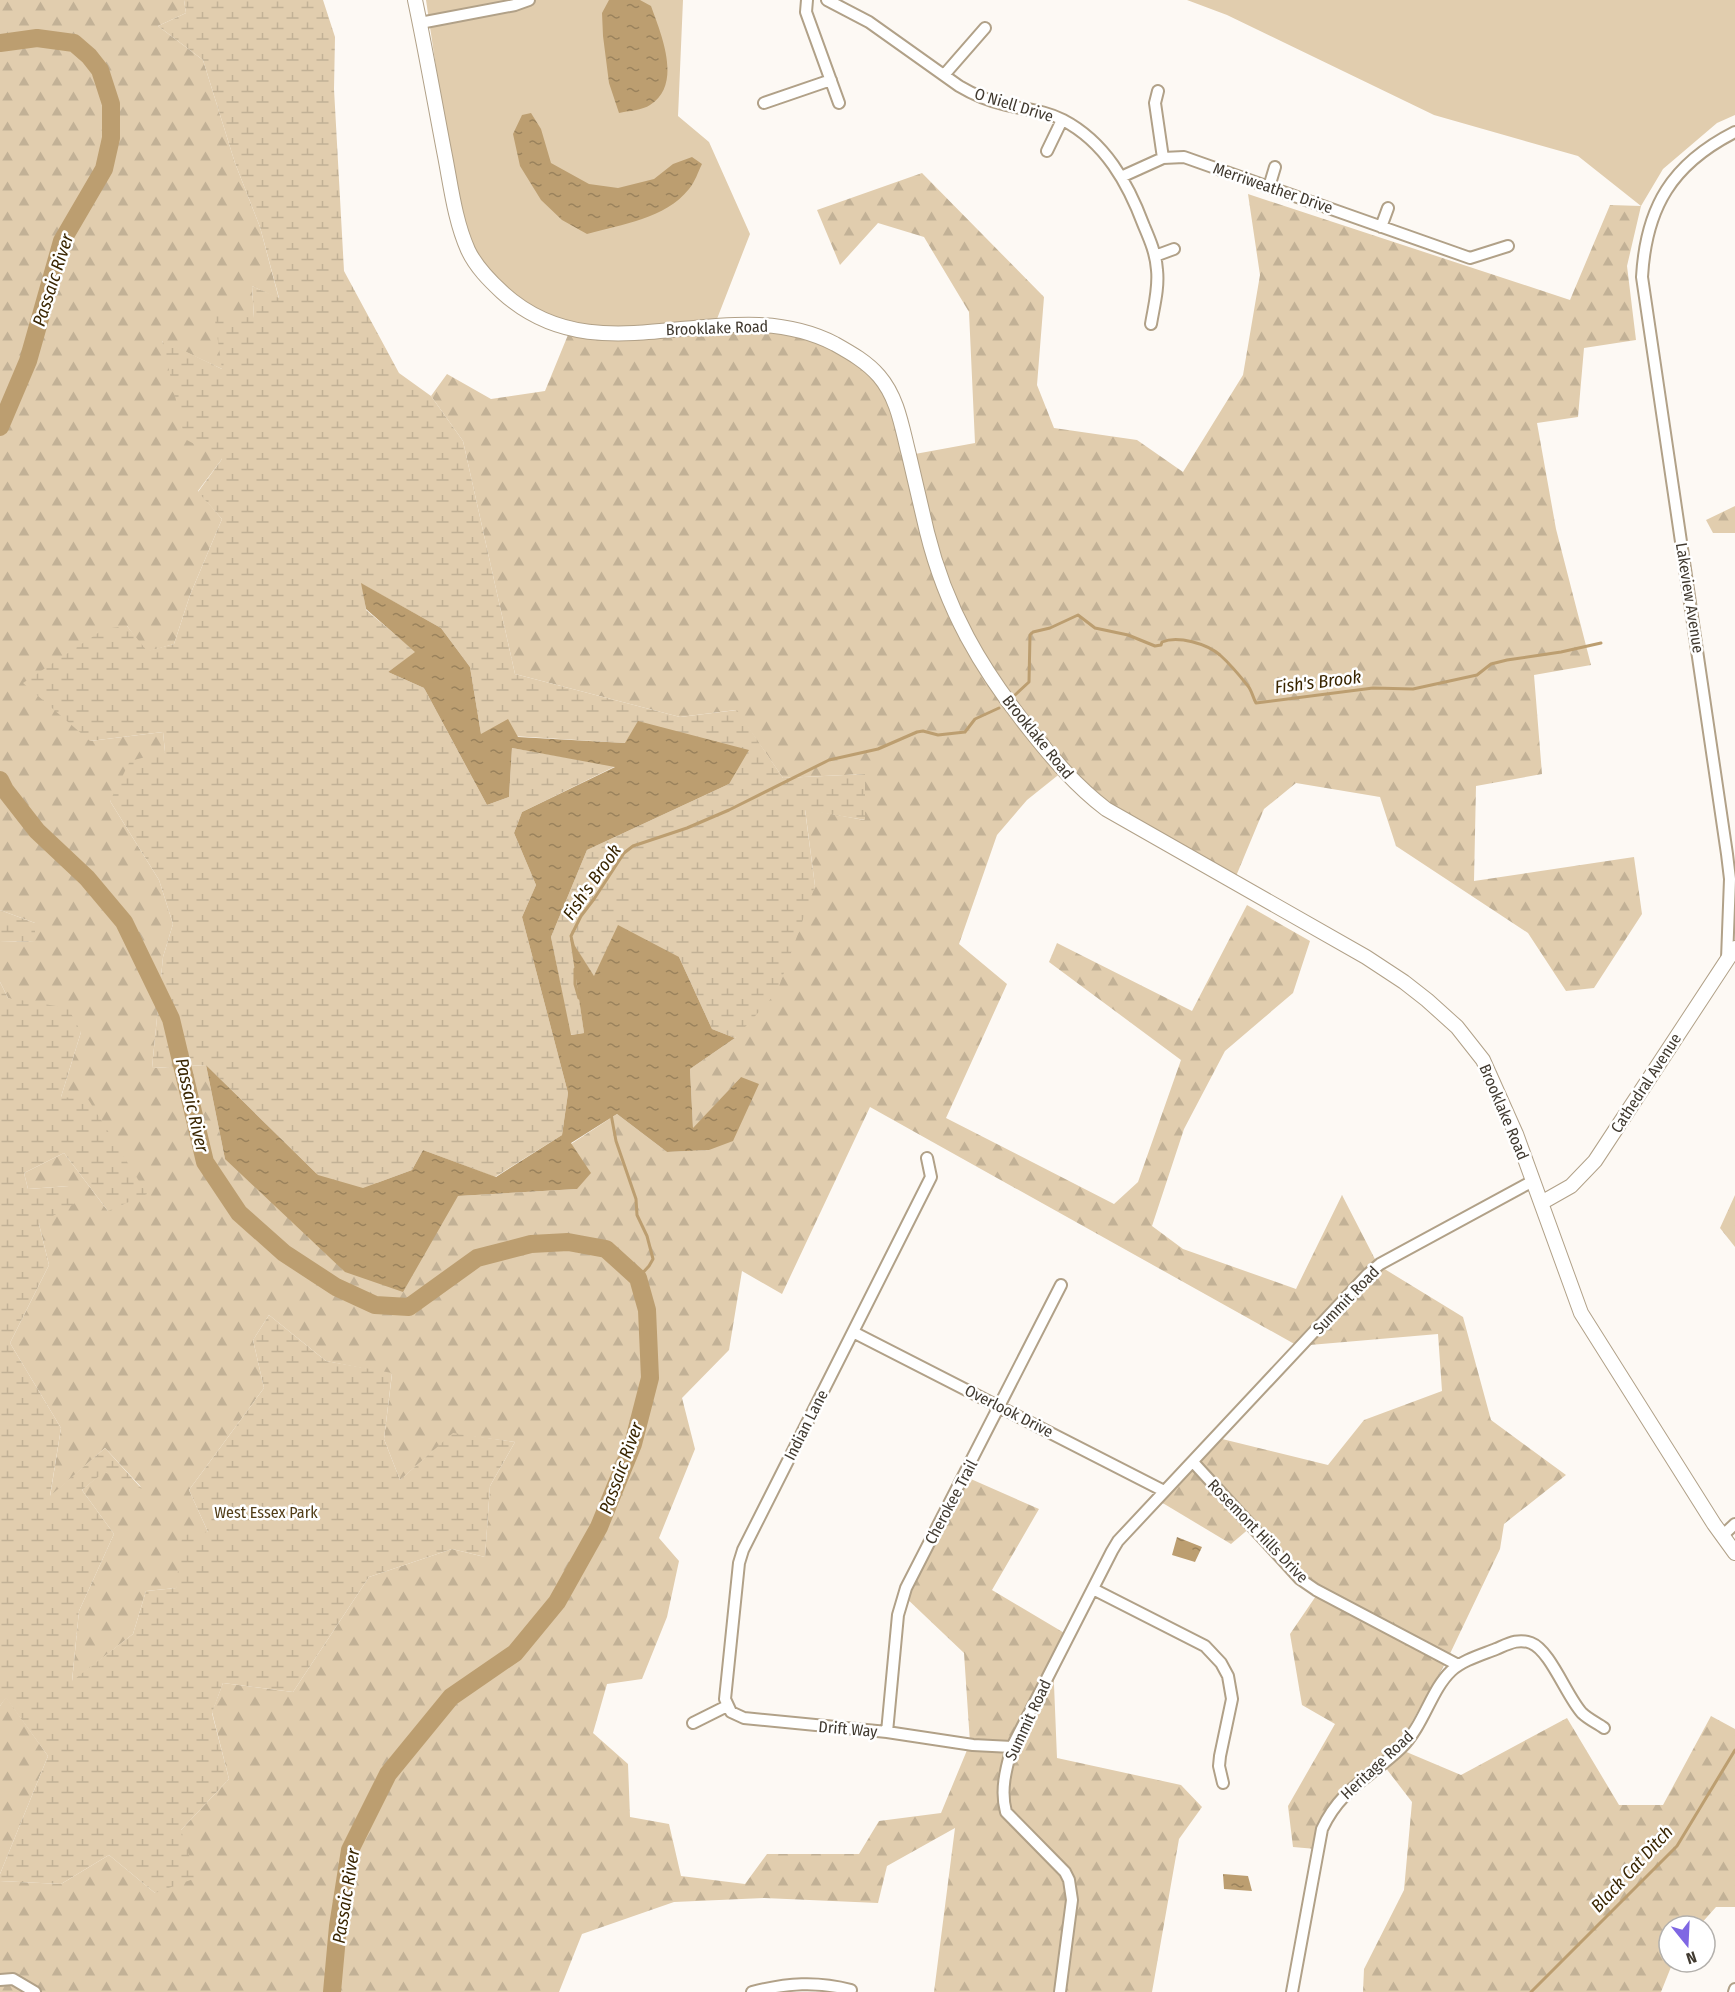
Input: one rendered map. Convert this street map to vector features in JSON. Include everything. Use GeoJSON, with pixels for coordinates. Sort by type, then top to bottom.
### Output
{"type":"FeatureCollection","features":[{"type":"Feature","properties":{"kind":"street","name":"Brooklake Road"},"geometry":{"type":"LineString","coordinates":[[415,0],[458,221],[475,262],[493,283],[534,316],[554,325],[577,331],[616,334],[735,324],[762,324],[824,338],[866,363],[879,376],[896,405],[928,537],[940,578],[959,623],[988,673],[1070,778],[1106,809],[1375,963],[1427,1000],[1458,1027],[1483,1060],[1507,1112],[1575,1299],[1586,1321],[1735,1553]]}},
{"type":"Feature","properties":{"kind":"street"},"geometry":{"type":"LineString","coordinates":[[420,23],[515,5],[529,0]]}},
{"type":"Feature","properties":{"kind":"street"},"geometry":{"type":"LineString","coordinates":[[807,0],[806,12],[839,103]]}},
{"type":"Feature","properties":{"kind":"street","name":"O Niell Drive"},"geometry":{"type":"LineString","coordinates":[[827,0],[844,3],[966,90],[989,101],[1044,112],[1084,133],[1096,143],[1121,177],[1137,206],[1155,255],[1158,287],[1151,324]]}},
{"type":"Feature","properties":{"kind":"street"},"geometry":{"type":"LineString","coordinates":[[944,75],[985,28]]}},
{"type":"Feature","properties":{"kind":"street"},"geometry":{"type":"LineString","coordinates":[[764,103],[831,80]]}},
{"type":"Feature","properties":{"kind":"street"},"geometry":{"type":"LineString","coordinates":[[1121,177],[1163,158],[1155,103],[1158,91]]}},
{"type":"Feature","properties":{"kind":"street"},"geometry":{"type":"LineString","coordinates":[[1047,151],[1062,120]]}},
{"type":"Feature","properties":{"kind":"street","name":"Lakeview Avenue"},"geometry":{"type":"LineString","coordinates":[[1732,957],[1727,854],[1643,286],[1643,258],[1647,238],[1659,204],[1675,178],[1694,158],[1711,145],[1735,132]]}},
{"type":"Feature","properties":{"kind":"street","name":"Merriweather Drive"},"geometry":{"type":"LineString","coordinates":[[1163,158],[1184,157],[1470,258],[1508,246]]}},
{"type":"Feature","properties":{"kind":"street"},"geometry":{"type":"LineString","coordinates":[[1269,187],[1275,167]]}},
{"type":"Feature","properties":{"kind":"street"},"geometry":{"type":"LineString","coordinates":[[1382,227],[1388,208]]}},
{"type":"Feature","properties":{"kind":"street"},"geometry":{"type":"LineString","coordinates":[[1155,255],[1174,249]]}},
{"type":"Feature","properties":{"kind":"street","name":"Cathedral Avenue"},"geometry":{"type":"LineString","coordinates":[[1541,1203],[1571,1186],[1595,1161],[1732,957]]}},
{"type":"Feature","properties":{"kind":"street","name":"Indian Lane"},"geometry":{"type":"LineString","coordinates":[[727,1706],[726,1686],[739,1563],[743,1550],[931,1178],[927,1158]]}},
{"type":"Feature","properties":{"kind":"street","name":"Summit Road"},"geometry":{"type":"LineString","coordinates":[[1192,1462],[1368,1274],[1380,1264],[1533,1181]]}},
{"type":"Feature","properties":{"kind":"street","name":"Cherokee Trail"},"geometry":{"type":"LineString","coordinates":[[887,1732],[898,1615],[906,1588],[1061,1285]]}},
{"type":"Feature","properties":{"kind":"street","name":"Overlook Drive"},"geometry":{"type":"LineString","coordinates":[[854,1332],[1164,1491]]}},
{"type":"Feature","properties":{"kind":"street"},"geometry":{"type":"LineString","coordinates":[[1164,1491],[1192,1462]]}},
{"type":"Feature","properties":{"kind":"street","name":"Rosemont Hills Drive"},"geometry":{"type":"LineString","coordinates":[[1192,1462],[1300,1579],[1316,1590],[1458,1665]]}},
{"type":"Feature","properties":{"kind":"street","name":"Summit Road"},"geometry":{"type":"LineString","coordinates":[[1060,1992],[1072,1892],[1065,1872],[1006,1812],[1003,1803],[1003,1779],[1012,1747],[1118,1541],[1164,1491]]}},
{"type":"Feature","properties":{"kind":"street"},"geometry":{"type":"LineString","coordinates":[[1722,1536],[1735,1524]]}},
{"type":"Feature","properties":{"kind":"street"},"geometry":{"type":"LineString","coordinates":[[1093,1589],[1205,1646],[1221,1663],[1228,1676],[1232,1699],[1220,1756],[1219,1766],[1223,1783]]}},
{"type":"Feature","properties":{"kind":"street","name":"Heritage Road"},"geometry":{"type":"LineString","coordinates":[[1292,1992],[1322,1829],[1328,1816],[1346,1792],[1400,1749],[1411,1737],[1443,1681],[1458,1665],[1514,1641],[1530,1642],[1542,1650],[1582,1713],[1604,1728]]}},
{"type":"Feature","properties":{"kind":"street"},"geometry":{"type":"LineString","coordinates":[[693,1723],[727,1706]]}},
{"type":"Feature","properties":{"kind":"street","name":"Drift Way"},"geometry":{"type":"LineString","coordinates":[[727,1706],[731,1712],[744,1718],[887,1732],[973,1745],[1012,1747]]}},
{"type":"Feature","properties":{"kind":"street"},"geometry":{"type":"LineString","coordinates":[[0,1980],[13,1979],[35,1992]]}},
{"type":"Feature","properties":{"kind":"street"},"geometry":{"type":"LineString","coordinates":[[752,1992],[792,1983],[826,1984],[851,1989]]}},
{"type":"Feature","properties":{"kind":"green space"},"geometry":{"type":"Polygon","coordinates":[[[0,0],[184,0],[186,13],[158,26],[203,60],[235,163],[260,227],[279,299],[252,286],[254,318],[222,369],[162,341],[222,459],[198,491],[222,519],[190,595],[174,644],[146,652],[127,626],[90,741],[163,732],[165,752],[110,801],[159,880],[173,924],[163,957],[152,1068],[206,1065],[225,1159],[458,1196],[577,1189],[571,1144],[617,1114],[667,1152],[709,1150],[741,1077],[693,1129],[690,1069],[735,1038],[815,886],[805,809],[864,820],[865,774],[783,778],[736,710],[680,717],[515,674],[463,441],[431,396],[447,374],[491,399],[545,391],[570,330],[799,330],[859,360],[885,387],[904,456],[975,443],[969,312],[924,237],[878,223],[840,265],[817,210],[922,173],[1044,297],[1037,385],[1054,428],[1137,440],[1183,472],[1243,375],[1260,275],[1248,194],[1570,300],[1610,205],[1641,206],[1627,266],[1636,340],[1584,348],[1578,417],[1537,423],[1556,529],[1591,665],[1534,675],[1542,774],[1476,786],[1474,881],[1634,857],[1642,914],[1594,988],[1566,991],[1528,933],[1396,846],[1380,797],[1296,783],[1264,809],[1234,881],[1107,809],[1062,772],[1027,800],[997,835],[959,944],[1007,984],[946,1118],[1114,1204],[1138,1182],[1181,1060],[1049,962],[1057,943],[1192,1011],[1247,905],[1310,941],[1293,993],[1225,1051],[1184,1129],[1152,1226],[1183,1249],[1296,1289],[1342,1195],[1378,1265],[1463,1317],[1491,1420],[1566,1475],[1504,1524],[1500,1549],[1446,1662],[1397,1748],[1461,1775],[1567,1718],[1619,1805],[1663,1805],[1711,1716],[1735,1729],[1735,1907],[1716,1907],[1710,1914],[1657,1914],[1657,1974],[1668,1974],[1661,1992],[1363,1992],[1364,1969],[1404,1890],[1412,1802],[1382,1763],[1332,1807],[1316,1849],[1293,1847],[1288,1806],[1335,1724],[1302,1705],[1290,1634],[1318,1593],[1251,1527],[1231,1544],[1156,1499],[1214,1437],[1328,1465],[1364,1420],[1442,1391],[1438,1334],[1298,1346],[870,1107],[782,1294],[742,1271],[729,1350],[682,1398],[695,1449],[659,1538],[679,1561],[667,1617],[642,1679],[607,1684],[593,1733],[628,1764],[630,1817],[669,1824],[681,1876],[745,1884],[767,1854],[859,1854],[879,1821],[941,1813],[970,1743],[964,1653],[903,1595],[964,1476],[1039,1509],[992,1590],[1066,1634],[1053,1660],[1057,1758],[1181,1785],[1202,1807],[1179,1839],[1152,1992],[934,1992],[955,1828],[887,1866],[878,1903],[764,1898],[674,1902],[582,1934],[559,1992],[0,1992],[0,1881],[61,1884],[109,1855],[155,1893],[181,1830],[229,1779],[212,1712],[223,1683],[293,1692],[369,1577],[452,1549],[485,1557],[490,1486],[515,1442],[453,1434],[400,1480],[384,1439],[392,1374],[326,1361],[269,1315],[253,1340],[264,1388],[189,1490],[208,1532],[176,1588],[146,1591],[133,1634],[72,1682],[79,1611],[114,1534],[82,1490],[104,1471],[141,1487],[105,1448],[50,1497],[61,1428],[10,1343],[49,1265],[39,1224],[69,1186],[28,1189],[24,1173],[64,1153],[108,1211],[61,1097],[81,1032],[8,998],[0,982],[0,941],[35,942],[35,923],[0,910],[0,0]]]}},
{"type":"Feature","properties":{"kind":"green space"},"geometry":{"type":"Polygon","coordinates":[[[184,0],[323,0],[335,37],[334,89],[344,271],[399,373],[431,396],[463,441],[515,674],[680,717],[737,710],[783,778],[865,774],[865,820],[805,810],[815,886],[777,992],[735,1038],[712,1029],[679,957],[594,977],[571,940],[584,1033],[570,1035],[551,937],[587,850],[729,784],[625,743],[481,734],[470,667],[441,628],[362,584],[366,610],[416,652],[388,672],[424,688],[487,805],[509,797],[512,748],[616,766],[522,812],[514,833],[536,885],[522,917],[568,1093],[562,1135],[495,1177],[423,1150],[412,1170],[363,1188],[318,1175],[206,1065],[152,1068],[163,957],[173,924],[159,880],[110,801],[130,761],[165,752],[163,732],[90,741],[23,683],[104,629],[127,626],[147,651],[174,644],[190,595],[222,519],[198,492],[222,459],[185,439],[162,340],[222,369],[214,313],[254,318],[252,286],[279,298],[260,227],[235,163],[203,60],[158,26],[186,13],[184,0]]]}},
{"type":"Feature","properties":{"kind":"green space"},"geometry":{"type":"Polygon","coordinates":[[[426,0],[683,0],[678,116],[709,142],[750,234],[715,324],[570,330],[496,289],[460,230],[426,0]]]}},
{"type":"Feature","properties":{"kind":"green space"},"geometry":{"type":"Polygon","coordinates":[[[1187,0],[1735,0],[1735,115],[1717,123],[1663,169],[1641,206],[1578,156],[1434,115],[1227,15],[1187,0]]]}},
{"type":"Feature","properties":{"kind":"green space"},"geometry":{"type":"Polygon","coordinates":[[[1735,506],[1735,533],[1713,533],[1706,520],[1735,506]]]}},
{"type":"Feature","properties":{"kind":"green space"},"geometry":{"type":"Polygon","coordinates":[[[0,910],[35,923],[35,942],[0,941],[0,910]]]}},
{"type":"Feature","properties":{"kind":"green space","name":"West Essex Park"},"geometry":{"type":"Polygon","coordinates":[[[0,982],[8,998],[68,1008],[81,1032],[61,1097],[88,1099],[147,1194],[108,1211],[64,1153],[24,1173],[28,1189],[69,1186],[77,1202],[39,1224],[49,1265],[10,1343],[61,1428],[50,1496],[105,1448],[142,1489],[104,1472],[82,1490],[114,1534],[79,1611],[72,1681],[133,1634],[146,1591],[176,1588],[182,1535],[208,1532],[189,1490],[264,1388],[253,1340],[269,1315],[326,1361],[392,1373],[384,1439],[400,1480],[453,1433],[515,1442],[490,1486],[485,1557],[452,1549],[369,1577],[293,1692],[223,1683],[212,1713],[229,1779],[181,1830],[196,1878],[155,1893],[109,1855],[61,1884],[0,1881],[0,1874],[48,1756],[6,1698],[0,1706],[0,982]]]}},
{"type":"Feature","properties":{"kind":"green space"},"geometry":{"type":"Polygon","coordinates":[[[1735,1195],[1735,1247],[1720,1228],[1735,1195]]]}},
{"type":"Feature","properties":{"kind":"green space"},"geometry":{"type":"Polygon","coordinates":[[[6,1697],[48,1756],[0,1874],[0,1706],[6,1697]]]}},
{"type":"Feature","properties":{"kind":"water"},"geometry":{"type":"Polygon","coordinates":[[[609,0],[640,0],[651,6],[660,30],[667,58],[665,85],[660,96],[647,107],[619,113],[609,83],[603,36],[602,13],[609,0]]]}},
{"type":"Feature","properties":{"kind":"water"},"geometry":{"type":"Polygon","coordinates":[[[531,113],[541,129],[551,163],[589,184],[618,188],[654,179],[673,164],[692,157],[702,164],[689,189],[668,207],[642,219],[587,234],[562,220],[541,200],[520,166],[513,134],[522,115],[531,113]]]}},
{"type":"Feature","properties":{"kind":"water"},"geometry":{"type":"Polygon","coordinates":[[[361,583],[441,628],[470,667],[481,734],[508,719],[518,737],[625,743],[638,721],[749,750],[729,784],[587,850],[551,937],[571,1035],[584,1033],[570,938],[594,976],[618,925],[679,957],[712,1029],[735,1038],[690,1069],[693,1128],[741,1077],[759,1084],[733,1141],[709,1150],[667,1152],[617,1114],[571,1143],[591,1173],[577,1189],[458,1196],[403,1292],[345,1272],[225,1159],[206,1065],[318,1175],[363,1188],[412,1170],[423,1150],[496,1177],[562,1135],[568,1093],[522,917],[536,885],[514,833],[522,812],[615,767],[512,748],[509,797],[487,805],[424,688],[388,672],[415,652],[366,609],[361,583]]]}},
{"type":"Feature","properties":{"kind":"water"},"geometry":{"type":"Polygon","coordinates":[[[1177,1537],[1202,1547],[1195,1562],[1172,1555],[1177,1537]]]}},
{"type":"Feature","properties":{"kind":"water"},"geometry":{"type":"Polygon","coordinates":[[[1223,1874],[1248,1876],[1252,1891],[1224,1889],[1223,1874]]]}},
{"type":"Feature","properties":{"kind":"waterway","name":"Passaic River"},"geometry":{"type":"LineString","coordinates":[[0,43],[37,38],[74,43],[100,70],[111,104],[111,138],[104,169],[62,241],[28,361],[0,427]]}},
{"type":"Feature","properties":{"kind":"waterway","name":"Fish's Brook"},"geometry":{"type":"LineString","coordinates":[[1015,695],[1029,682],[1030,635],[1078,615],[1095,628],[1128,635],[1155,646],[1169,640],[1184,640],[1208,647],[1220,655],[1238,674],[1249,688],[1256,703],[1373,688],[1413,689],[1477,675],[1491,664],[1507,660],[1601,643]]}},
{"type":"Feature","properties":{"kind":"waterway","name":"Fish's Brook"},"geometry":{"type":"LineString","coordinates":[[573,945],[571,936],[581,916],[624,853],[633,846],[687,828],[729,810],[829,760],[878,749],[917,732],[923,731],[938,735],[965,732],[975,719],[999,708]]}},
{"type":"Feature","properties":{"kind":"waterway","name":"Passaic River"},"geometry":{"type":"LineString","coordinates":[[0,780],[5,790],[37,831],[87,878],[124,922],[171,1019],[205,1162],[239,1213],[284,1253],[336,1287],[375,1305],[409,1307],[477,1258],[531,1244],[568,1242],[606,1249],[638,1278],[647,1310],[650,1378],[633,1444],[599,1527],[557,1602],[515,1653],[451,1697],[388,1774],[350,1850],[338,1926],[332,1992]]}},
{"type":"Feature","properties":{"kind":"waterway","name":"Fish's Brook"},"geometry":{"type":"LineString","coordinates":[[575,969],[575,984],[579,998]]}},
{"type":"Feature","properties":{"kind":"waterway","name":"Fish's Brook"},"geometry":{"type":"LineString","coordinates":[[611,1114],[616,1141],[636,1199],[637,1215],[647,1236],[653,1259],[638,1278]]}},
{"type":"Feature","properties":{"kind":"waterway","name":"Black Cat Ditch"},"geometry":{"type":"LineString","coordinates":[[1531,1992],[1677,1846],[1735,1750]]}}]}
